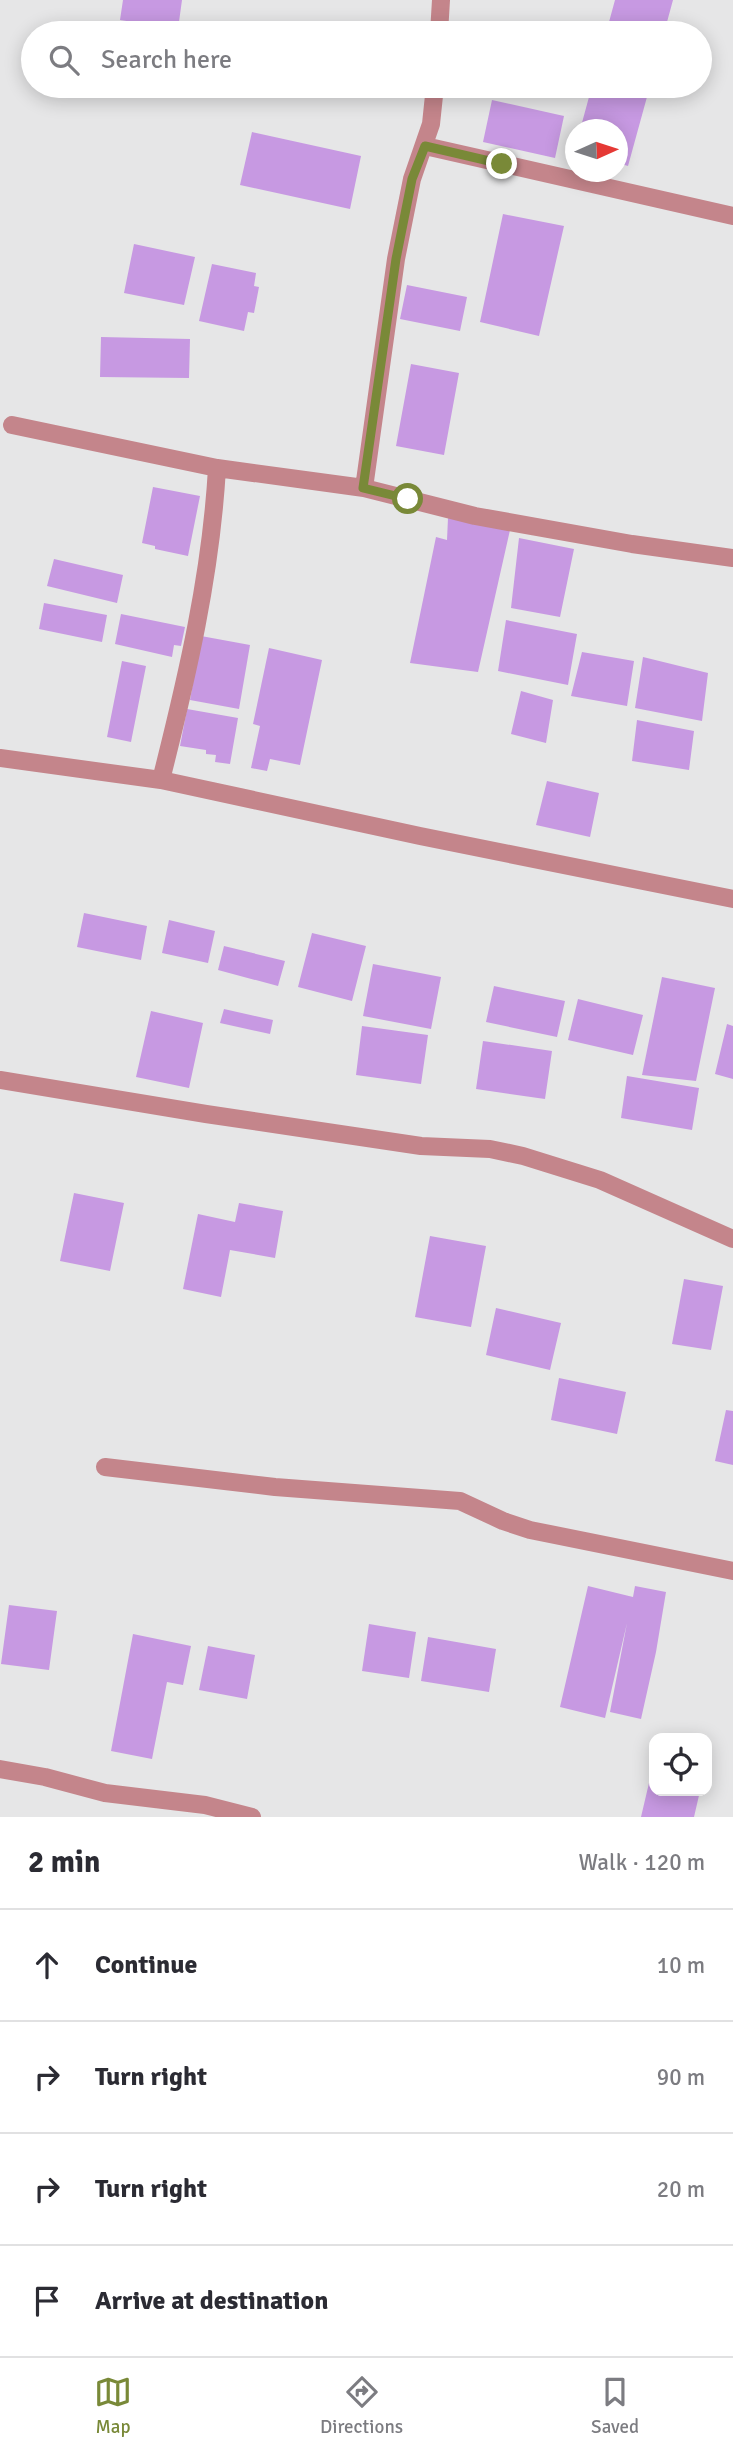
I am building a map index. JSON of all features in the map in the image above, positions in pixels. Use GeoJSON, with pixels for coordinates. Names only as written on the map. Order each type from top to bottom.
{"type":"FeatureCollection","features":[{"type":"Feature","properties":{"kind":"street"},"geometry":{"type":"LineString","coordinates":[[440,21],[441,0]]}},
{"type":"Feature","properties":{"kind":"street"},"geometry":{"type":"LineString","coordinates":[[363,488],[396,259],[412,179],[425,146],[433,98]]}},
{"type":"Feature","properties":{"kind":"street"},"geometry":{"type":"LineString","coordinates":[[425,146],[733,216]]}},
{"type":"Feature","properties":{"kind":"street"},"geometry":{"type":"LineString","coordinates":[[12,425],[217,468],[363,488],[475,516],[632,544],[733,558]]}},
{"type":"Feature","properties":{"kind":"street"},"geometry":{"type":"LineString","coordinates":[[162,780],[194,645],[214,530],[217,468]]}},
{"type":"Feature","properties":{"kind":"street"},"geometry":{"type":"LineString","coordinates":[[0,758],[162,780],[420,836],[733,899]]}},
{"type":"Feature","properties":{"kind":"street"},"geometry":{"type":"LineString","coordinates":[[0,1080],[421,1146],[490,1149],[523,1156],[600,1180],[733,1239]]}},
{"type":"Feature","properties":{"kind":"street"},"geometry":{"type":"LineString","coordinates":[[105,1467],[275,1487],[460,1501],[530,1530],[733,1571]]}},
{"type":"Feature","properties":{"kind":"street"},"geometry":{"type":"LineString","coordinates":[[0,1769],[45,1777],[106,1793],[205,1805],[252,1817]]}},
{"type":"Feature","properties":{"kind":"building"},"geometry":{"type":"Polygon","coordinates":[[[123,0],[182,0],[179,21],[120,20],[123,0]]]}},
{"type":"Feature","properties":{"kind":"building"},"geometry":{"type":"Polygon","coordinates":[[[615,0],[673,0],[667,21],[609,21],[615,0]]]}},
{"type":"Feature","properties":{"kind":"building"},"geometry":{"type":"Polygon","coordinates":[[[589,98],[647,98],[628,166],[628,119],[583,119],[589,98]]]}},
{"type":"Feature","properties":{"kind":"building"},"geometry":{"type":"Polygon","coordinates":[[[492,100],[564,116],[555,158],[483,142],[492,100]]]}},
{"type":"Feature","properties":{"kind":"building"},"geometry":{"type":"Polygon","coordinates":[[[252,132],[361,156],[350,209],[240,185],[252,132]]]}},
{"type":"Feature","properties":{"kind":"building"},"geometry":{"type":"Polygon","coordinates":[[[503,214],[564,226],[539,336],[480,322],[503,214]]]}},
{"type":"Feature","properties":{"kind":"building"},"geometry":{"type":"Polygon","coordinates":[[[134,244],[195,257],[184,305],[124,293],[134,244]]]}},
{"type":"Feature","properties":{"kind":"building"},"geometry":{"type":"Polygon","coordinates":[[[212,264],[256,273],[254,286],[259,287],[254,313],[248,312],[244,331],[199,321],[212,264]]]}},
{"type":"Feature","properties":{"kind":"building"},"geometry":{"type":"Polygon","coordinates":[[[407,285],[467,297],[460,331],[400,319],[407,285]]]}},
{"type":"Feature","properties":{"kind":"building"},"geometry":{"type":"Polygon","coordinates":[[[101,337],[190,339],[189,378],[100,377],[101,337]]]}},
{"type":"Feature","properties":{"kind":"building"},"geometry":{"type":"Polygon","coordinates":[[[411,364],[459,373],[444,455],[396,446],[411,364]]]}},
{"type":"Feature","properties":{"kind":"building"},"geometry":{"type":"Polygon","coordinates":[[[153,487],[200,496],[188,556],[155,549],[155,546],[142,543],[153,487]]]}},
{"type":"Feature","properties":{"kind":"building"},"geometry":{"type":"Polygon","coordinates":[[[448,518],[510,530],[478,672],[410,663],[436,537],[447,540],[448,518]]]}},
{"type":"Feature","properties":{"kind":"building"},"geometry":{"type":"Polygon","coordinates":[[[519,538],[574,549],[560,617],[511,608],[519,538]]]}},
{"type":"Feature","properties":{"kind":"building"},"geometry":{"type":"Polygon","coordinates":[[[54,559],[123,575],[117,603],[47,586],[54,559]]]}},
{"type":"Feature","properties":{"kind":"building"},"geometry":{"type":"Polygon","coordinates":[[[44,603],[107,615],[102,642],[39,629],[44,603]]]}},
{"type":"Feature","properties":{"kind":"building"},"geometry":{"type":"Polygon","coordinates":[[[121,614],[185,627],[181,646],[174,645],[172,657],[115,644],[121,614]]]}},
{"type":"Feature","properties":{"kind":"building"},"geometry":{"type":"Polygon","coordinates":[[[506,620],[577,634],[568,685],[498,671],[506,620]]]}},
{"type":"Feature","properties":{"kind":"building"},"geometry":{"type":"Polygon","coordinates":[[[201,636],[250,645],[239,709],[190,700],[201,636]]]}},
{"type":"Feature","properties":{"kind":"building"},"geometry":{"type":"Polygon","coordinates":[[[269,648],[322,660],[300,765],[270,759],[267,771],[251,768],[260,726],[253,724],[269,648]]]}},
{"type":"Feature","properties":{"kind":"building"},"geometry":{"type":"Polygon","coordinates":[[[582,652],[634,661],[627,706],[571,696],[582,652]]]}},
{"type":"Feature","properties":{"kind":"building"},"geometry":{"type":"Polygon","coordinates":[[[643,657],[708,673],[702,721],[635,708],[643,657]]]}},
{"type":"Feature","properties":{"kind":"building"},"geometry":{"type":"Polygon","coordinates":[[[122,661],[146,666],[131,742],[107,737],[122,661]]]}},
{"type":"Feature","properties":{"kind":"building"},"geometry":{"type":"Polygon","coordinates":[[[521,691],[553,700],[546,743],[511,734],[521,691]]]}},
{"type":"Feature","properties":{"kind":"building"},"geometry":{"type":"Polygon","coordinates":[[[187,709],[238,718],[230,764],[215,762],[216,755],[206,754],[206,750],[180,746],[187,709]]]}},
{"type":"Feature","properties":{"kind":"building"},"geometry":{"type":"Polygon","coordinates":[[[637,720],[694,731],[689,770],[632,761],[637,720]]]}},
{"type":"Feature","properties":{"kind":"building"},"geometry":{"type":"Polygon","coordinates":[[[547,781],[599,793],[590,837],[536,825],[547,781]]]}},
{"type":"Feature","properties":{"kind":"building"},"geometry":{"type":"Polygon","coordinates":[[[84,913],[147,926],[141,960],[77,947],[84,913]]]}},
{"type":"Feature","properties":{"kind":"building"},"geometry":{"type":"Polygon","coordinates":[[[169,920],[215,931],[208,963],[162,953],[169,920]]]}},
{"type":"Feature","properties":{"kind":"building"},"geometry":{"type":"Polygon","coordinates":[[[312,933],[366,946],[352,1001],[298,987],[312,933]]]}},
{"type":"Feature","properties":{"kind":"building"},"geometry":{"type":"Polygon","coordinates":[[[224,946],[285,961],[278,986],[218,970],[224,946]]]}},
{"type":"Feature","properties":{"kind":"building"},"geometry":{"type":"Polygon","coordinates":[[[373,964],[441,977],[431,1029],[363,1016],[373,964]]]}},
{"type":"Feature","properties":{"kind":"building"},"geometry":{"type":"Polygon","coordinates":[[[662,977],[715,988],[696,1081],[642,1075],[662,977]]]}},
{"type":"Feature","properties":{"kind":"building"},"geometry":{"type":"Polygon","coordinates":[[[494,986],[565,1001],[557,1037],[486,1022],[494,986]]]}},
{"type":"Feature","properties":{"kind":"building"},"geometry":{"type":"Polygon","coordinates":[[[578,999],[643,1015],[633,1055],[568,1040],[578,999]]]}},
{"type":"Feature","properties":{"kind":"building"},"geometry":{"type":"Polygon","coordinates":[[[224,1009],[273,1020],[270,1034],[220,1023],[224,1009]]]}},
{"type":"Feature","properties":{"kind":"building"},"geometry":{"type":"Polygon","coordinates":[[[151,1011],[203,1023],[189,1088],[136,1077],[151,1011]]]}},
{"type":"Feature","properties":{"kind":"building"},"geometry":{"type":"Polygon","coordinates":[[[727,1024],[733,1026],[733,1079],[715,1074],[727,1024]]]}},
{"type":"Feature","properties":{"kind":"building"},"geometry":{"type":"Polygon","coordinates":[[[362,1026],[428,1035],[421,1084],[356,1075],[362,1026]]]}},
{"type":"Feature","properties":{"kind":"building"},"geometry":{"type":"Polygon","coordinates":[[[483,1041],[552,1051],[545,1099],[476,1089],[483,1041]]]}},
{"type":"Feature","properties":{"kind":"building"},"geometry":{"type":"Polygon","coordinates":[[[627,1076],[699,1088],[692,1130],[621,1118],[627,1076]]]}},
{"type":"Feature","properties":{"kind":"building"},"geometry":{"type":"Polygon","coordinates":[[[74,1193],[124,1203],[110,1271],[60,1261],[74,1193]]]}},
{"type":"Feature","properties":{"kind":"building"},"geometry":{"type":"Polygon","coordinates":[[[239,1203],[283,1211],[275,1258],[230,1250],[221,1297],[183,1289],[198,1214],[235,1222],[239,1203]]]}},
{"type":"Feature","properties":{"kind":"building"},"geometry":{"type":"Polygon","coordinates":[[[430,1236],[486,1246],[471,1327],[415,1317],[430,1236]]]}},
{"type":"Feature","properties":{"kind":"building"},"geometry":{"type":"Polygon","coordinates":[[[684,1279],[723,1286],[711,1350],[672,1344],[684,1279]]]}},
{"type":"Feature","properties":{"kind":"building"},"geometry":{"type":"Polygon","coordinates":[[[496,1308],[561,1323],[550,1370],[486,1355],[496,1308]]]}},
{"type":"Feature","properties":{"kind":"building"},"geometry":{"type":"Polygon","coordinates":[[[559,1378],[626,1392],[617,1434],[551,1420],[559,1378]]]}},
{"type":"Feature","properties":{"kind":"building"},"geometry":{"type":"Polygon","coordinates":[[[726,1410],[733,1411],[733,1465],[715,1461],[726,1410]]]}},
{"type":"Feature","properties":{"kind":"building"},"geometry":{"type":"Polygon","coordinates":[[[588,1586],[633,1597],[635,1586],[666,1592],[641,1719],[610,1712],[627,1623],[605,1718],[560,1707],[588,1586]]]}},
{"type":"Feature","properties":{"kind":"building"},"geometry":{"type":"Polygon","coordinates":[[[9,1605],[57,1611],[49,1670],[1,1664],[9,1605]]]}},
{"type":"Feature","properties":{"kind":"building"},"geometry":{"type":"Polygon","coordinates":[[[369,1624],[416,1632],[409,1678],[362,1671],[369,1624]]]}},
{"type":"Feature","properties":{"kind":"building"},"geometry":{"type":"Polygon","coordinates":[[[133,1634],[191,1646],[183,1685],[167,1682],[152,1759],[111,1751],[133,1634]]]}},
{"type":"Feature","properties":{"kind":"building"},"geometry":{"type":"Polygon","coordinates":[[[428,1637],[496,1649],[489,1692],[421,1681],[428,1637]]]}},
{"type":"Feature","properties":{"kind":"building"},"geometry":{"type":"Polygon","coordinates":[[[208,1646],[255,1655],[247,1699],[199,1690],[208,1646]]]}},
{"type":"Feature","properties":{"kind":"building"},"geometry":{"type":"Polygon","coordinates":[[[649,1783],[649,1796],[699,1796],[694,1817],[641,1817],[649,1783]]]}},
{"type":"Feature","properties":{"kind":"route"},"geometry":{"type":"LineString","coordinates":[[408,499],[363,488],[396,259],[412,179],[425,146],[502,164]]}}]}
